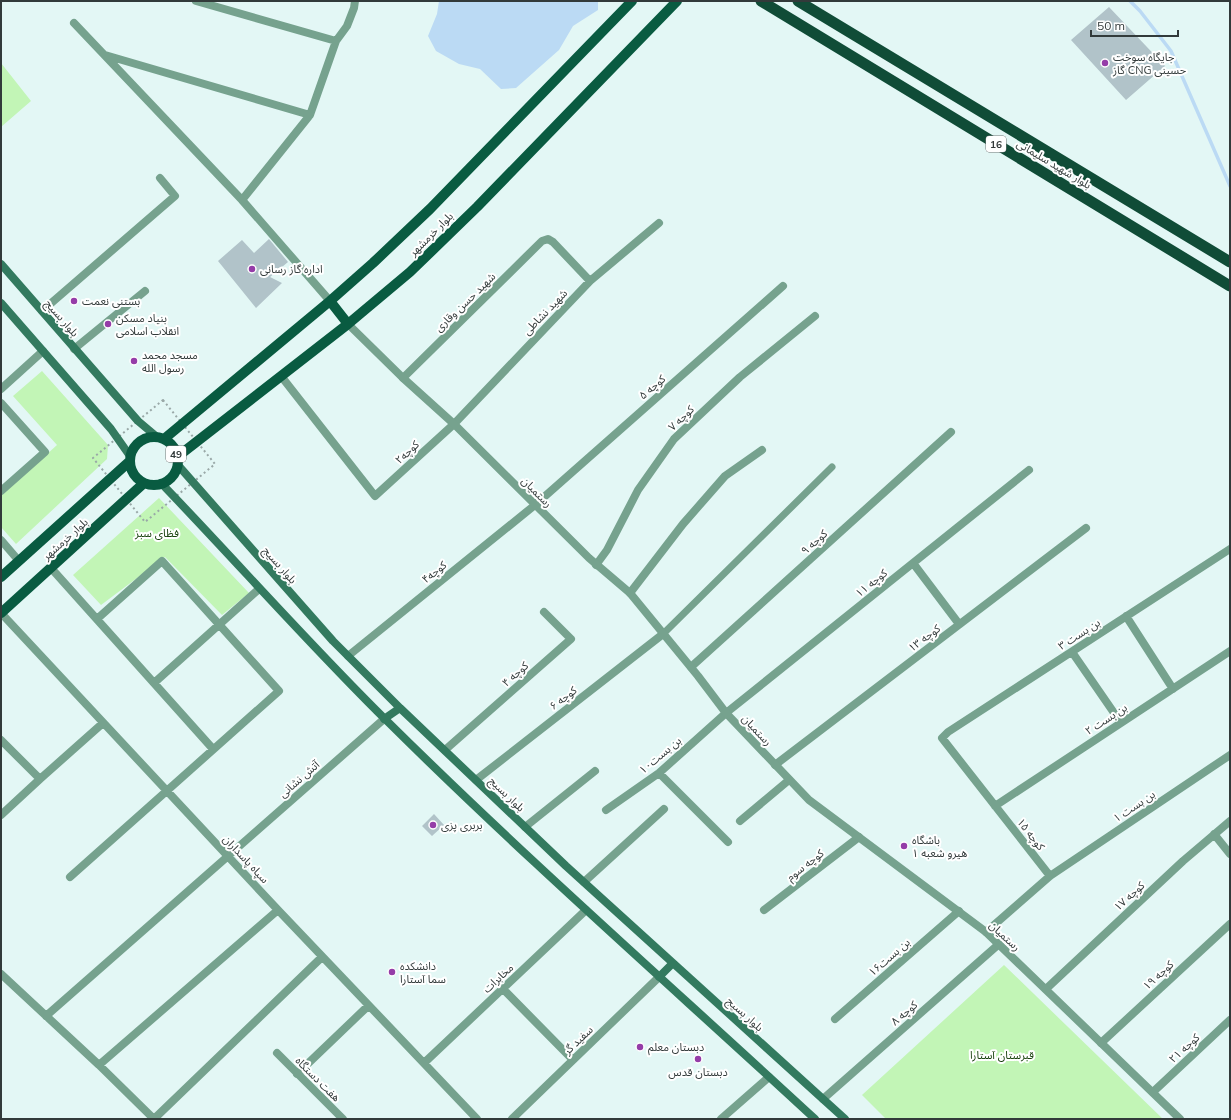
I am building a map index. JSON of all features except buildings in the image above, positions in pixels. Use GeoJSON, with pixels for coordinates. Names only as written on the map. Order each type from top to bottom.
{"type":"FeatureCollection","features":[{"type":"Feature","properties":{"kind":"highway","name":"بلوار شهید سلیمانی"},"geometry":{"type":"LineString","coordinates":[[761,1],[1230,286]]}},
{"type":"Feature","properties":{"kind":"highway","name":"بلوار شهید سلیمانی"},"geometry":{"type":"LineString","coordinates":[[798,1],[1230,262]]}},
{"type":"Feature","properties":{"kind":"main road","name":"بلوار خرمشهر"},"geometry":{"type":"LineString","coordinates":[[160,438],[182,424],[330,301],[373,263],[430,210],[632,1]]}},
{"type":"Feature","properties":{"kind":"main road","name":"بلوار خرمشهر"},"geometry":{"type":"LineString","coordinates":[[177,460],[197,442],[348,324],[410,272],[482,201],[677,1]]}},
{"type":"Feature","properties":{"kind":"main road","name":"بلوار بسیج"},"geometry":{"type":"LineString","coordinates":[[1,264],[138,421],[160,438]]}},
{"type":"Feature","properties":{"kind":"main road"},"geometry":{"type":"LineString","coordinates":[[330,301],[348,324]]}},
{"type":"Feature","properties":{"kind":"main road"},"geometry":{"type":"LineString","coordinates":[[1,303],[111,429],[130,458],[130,467],[134,474],[144,483],[161,483],[259,589],[384,719],[586,910],[815,1119]]}},
{"type":"Feature","properties":{"kind":"main road","name":"49"},"geometry":{"type":"LineString","coordinates":[[130,458],[132,449],[143,439],[150,437],[160,438],[170,443],[175,450],[177,460],[172,476],[161,483]]}},
{"type":"Feature","properties":{"kind":"main road","name":"بلوار خرمشهر"},"geometry":{"type":"LineString","coordinates":[[1,578],[110,479],[130,458]]}},
{"type":"Feature","properties":{"kind":"main road","name":"بلوار بسیج"},"geometry":{"type":"LineString","coordinates":[[177,460],[193,482],[348,656],[400,708],[584,882],[845,1119]]}},
{"type":"Feature","properties":{"kind":"main road","name":"بلوار خرمشهر"},"geometry":{"type":"LineString","coordinates":[[1,613],[144,483]]}},
{"type":"Feature","properties":{"kind":"main road"},"geometry":{"type":"LineString","coordinates":[[384,719],[400,708]]}},
{"type":"Feature","properties":{"kind":"main road"},"geometry":{"type":"LineString","coordinates":[[659,977],[673,963]]}},
{"type":"Feature","properties":{"kind":"street"},"geometry":{"type":"LineString","coordinates":[[196,1],[336,41]]}},
{"type":"Feature","properties":{"kind":"street"},"geometry":{"type":"LineString","coordinates":[[242,200],[310,115],[336,41],[347,26],[355,1]]}},
{"type":"Feature","properties":{"kind":"street"},"geometry":{"type":"LineString","coordinates":[[74,23],[242,200],[330,301]]}},
{"type":"Feature","properties":{"kind":"street"},"geometry":{"type":"LineString","coordinates":[[104,54],[310,115]]}},
{"type":"Feature","properties":{"kind":"street"},"geometry":{"type":"LineString","coordinates":[[42,312],[175,196],[160,178]]}},
{"type":"Feature","properties":{"kind":"street","name":"شهید نشاطی"},"geometry":{"type":"LineString","coordinates":[[454,424],[590,281],[659,223]]}},
{"type":"Feature","properties":{"kind":"street","name":"شهید حسن وقاری"},"geometry":{"type":"LineString","coordinates":[[403,378],[542,241],[548,239],[553,242],[590,281]]}},
{"type":"Feature","properties":{"kind":"street","name":"کوچه ۵"},"geometry":{"type":"LineString","coordinates":[[535,505],[783,286]]}},
{"type":"Feature","properties":{"kind":"street"},"geometry":{"type":"LineString","coordinates":[[74,349],[145,291]]}},
{"type":"Feature","properties":{"kind":"street","name":"کوچه ۷"},"geometry":{"type":"LineString","coordinates":[[596,564],[606,550],[638,490],[674,439],[740,377],[816,316]]}},
{"type":"Feature","properties":{"kind":"street","name":"رستمیان"},"geometry":{"type":"LineString","coordinates":[[348,324],[403,378],[454,424],[596,564],[630,593],[691,667],[726,713],[810,800],[986,932],[1180,1119]]}},
{"type":"Feature","properties":{"kind":"street"},"geometry":{"type":"LineString","coordinates":[[1,389],[43,351]]}},
{"type":"Feature","properties":{"kind":"street","name":"کوچه۲"},"geometry":{"type":"LineString","coordinates":[[281,376],[376,496],[454,424]]}},
{"type":"Feature","properties":{"kind":"street"},"geometry":{"type":"LineString","coordinates":[[1,402],[45,452],[1,491]]}},
{"type":"Feature","properties":{"kind":"street","name":"کوچه ۹"},"geometry":{"type":"LineString","coordinates":[[691,667],[951,432]]}},
{"type":"Feature","properties":{"kind":"street"},"geometry":{"type":"LineString","coordinates":[[630,593],[683,524],[725,476],[762,450]]}},
{"type":"Feature","properties":{"kind":"street","name":"کوچه ۱۱"},"geometry":{"type":"LineString","coordinates":[[726,713],[1029,470]]}},
{"type":"Feature","properties":{"kind":"street","name":"کوچه۴"},"geometry":{"type":"LineString","coordinates":[[348,656],[535,505]]}},
{"type":"Feature","properties":{"kind":"street","name":"کوچه ۱۳"},"geometry":{"type":"LineString","coordinates":[[775,765],[1086,528]]}},
{"type":"Feature","properties":{"kind":"street"},"geometry":{"type":"LineString","coordinates":[[1,540],[19,561]]}},
{"type":"Feature","properties":{"kind":"street","name":"بن بست ۳"},"geometry":{"type":"LineString","coordinates":[[942,738],[948,732],[1230,549]]}},
{"type":"Feature","properties":{"kind":"street"},"geometry":{"type":"LineString","coordinates":[[70,877],[279,691],[162,560],[97,619]]}},
{"type":"Feature","properties":{"kind":"street"},"geometry":{"type":"LineString","coordinates":[[913,563],[959,624]]}},
{"type":"Feature","properties":{"kind":"street"},"geometry":{"type":"LineString","coordinates":[[51,568],[213,749]]}},
{"type":"Feature","properties":{"kind":"street"},"geometry":{"type":"LineString","coordinates":[[154,683],[259,589]]}},
{"type":"Feature","properties":{"kind":"street","name":"کوچه ۴"},"geometry":{"type":"LineString","coordinates":[[445,750],[571,639],[544,612]]}},
{"type":"Feature","properties":{"kind":"street","name":"سپاه پاسداران"},"geometry":{"type":"LineString","coordinates":[[1,613],[368,1006],[477,1119]]}},
{"type":"Feature","properties":{"kind":"street"},"geometry":{"type":"LineString","coordinates":[[1126,616],[1173,689]]}},
{"type":"Feature","properties":{"kind":"street","name":"کوچه ۶"},"geometry":{"type":"LineString","coordinates":[[476,780],[664,634]]}},
{"type":"Feature","properties":{"kind":"street","name":"بن بست ۲"},"geometry":{"type":"LineString","coordinates":[[995,806],[1230,651]]}},
{"type":"Feature","properties":{"kind":"street"},"geometry":{"type":"LineString","coordinates":[[1072,652],[1121,723]]}},
{"type":"Feature","properties":{"kind":"street","name":"بن بست۱۰"},"geometry":{"type":"LineString","coordinates":[[606,810],[659,773],[726,713]]}},
{"type":"Feature","properties":{"kind":"street","name":"آتش نشانی"},"geometry":{"type":"LineString","coordinates":[[46,1016],[384,719]]}},
{"type":"Feature","properties":{"kind":"street"},"geometry":{"type":"LineString","coordinates":[[1,815],[103,723]]}},
{"type":"Feature","properties":{"kind":"street","name":"کوچه ۱۵"},"geometry":{"type":"LineString","coordinates":[[942,738],[1050,876]]}},
{"type":"Feature","properties":{"kind":"street"},"geometry":{"type":"LineString","coordinates":[[1,740],[40,779]]}},
{"type":"Feature","properties":{"kind":"street","name":"بن بست ۱"},"geometry":{"type":"LineString","coordinates":[[1050,876],[1230,755]]}},
{"type":"Feature","properties":{"kind":"street"},"geometry":{"type":"LineString","coordinates":[[525,827],[595,771]]}},
{"type":"Feature","properties":{"kind":"street"},"geometry":{"type":"LineString","coordinates":[[659,773],[728,842]]}},
{"type":"Feature","properties":{"kind":"street"},"geometry":{"type":"LineString","coordinates":[[740,821],[790,780]]}},
{"type":"Feature","properties":{"kind":"street"},"geometry":{"type":"LineString","coordinates":[[584,882],[664,809]]}},
{"type":"Feature","properties":{"kind":"street","name":"کوچه ۱۷"},"geometry":{"type":"LineString","coordinates":[[1046,989],[1177,866],[1230,821]]}},
{"type":"Feature","properties":{"kind":"street"},"geometry":{"type":"LineString","coordinates":[[1214,834],[1230,854]]}},
{"type":"Feature","properties":{"kind":"street","name":"کوچه سوم"},"geometry":{"type":"LineString","coordinates":[[764,910],[859,837]]}},
{"type":"Feature","properties":{"kind":"street"},"geometry":{"type":"LineString","coordinates":[[986,932],[1050,876]]}},
{"type":"Feature","properties":{"kind":"street"},"geometry":{"type":"LineString","coordinates":[[99,1065],[278,910]]}},
{"type":"Feature","properties":{"kind":"street","name":"مخابرات"},"geometry":{"type":"LineString","coordinates":[[424,1063],[586,910]]}},
{"type":"Feature","properties":{"kind":"street","name":"بن بست۱۶"},"geometry":{"type":"LineString","coordinates":[[835,1019],[958,911]]}},
{"type":"Feature","properties":{"kind":"street","name":"کوچه ۱۹"},"geometry":{"type":"LineString","coordinates":[[1101,1043],[1230,924]]}},
{"type":"Feature","properties":{"kind":"street","name":"کوچه ۸"},"geometry":{"type":"LineString","coordinates":[[823,1099],[999,944]]}},
{"type":"Feature","properties":{"kind":"street"},"geometry":{"type":"LineString","coordinates":[[1,974],[99,1065],[154,1119],[322,957]]}},
{"type":"Feature","properties":{"kind":"street","name":"سفید گر"},"geometry":{"type":"LineString","coordinates":[[512,1119],[659,977]]}},
{"type":"Feature","properties":{"kind":"street"},"geometry":{"type":"LineString","coordinates":[[502,989],[573,1060]]}},
{"type":"Feature","properties":{"kind":"street"},"geometry":{"type":"LineString","coordinates":[[297,1074],[368,1006]]}},
{"type":"Feature","properties":{"kind":"street","name":"کوچه ۲۱"},"geometry":{"type":"LineString","coordinates":[[1153,1092],[1230,1020]]}},
{"type":"Feature","properties":{"kind":"street","name":"هفت دستگاه"},"geometry":{"type":"LineString","coordinates":[[277,1053],[343,1119]]}},
{"type":"Feature","properties":{"kind":"street"},"geometry":{"type":"LineString","coordinates":[[721,1119],[769,1077]]}},
{"type":"Feature","properties":{"kind":"lane"},"geometry":{"type":"LineString","coordinates":[[664,634],[832,467]]}},
{"type":"Feature","properties":{"kind":"path"},"geometry":{"type":"LineString","coordinates":[[163,400],[215,464],[145,522],[93,458],[138,421],[163,400]]}},
{"type":"Feature","properties":{"kind":"green space"},"geometry":{"type":"Polygon","coordinates":[[[1,63],[31,101],[1,127],[1,63]]]}},
{"type":"Feature","properties":{"kind":"green space"},"geometry":{"type":"Polygon","coordinates":[[[42,371],[108,445],[107,459],[16,544],[1,527],[1,496],[57,445],[13,396],[42,371]]]}},
{"type":"Feature","properties":{"kind":"green space","name":"فظای سبز"},"geometry":{"type":"Polygon","coordinates":[[[159,498],[249,593],[222,615],[165,557],[101,605],[73,575],[159,498]]]}},
{"type":"Feature","properties":{"kind":"green space","name":"قبرستان آستارا"},"geometry":{"type":"Polygon","coordinates":[[[1004,965],[1163,1119],[886,1119],[862,1095],[1004,965]]]}},
{"type":"Feature","properties":{"kind":"water"},"geometry":{"type":"Polygon","coordinates":[[[439,1],[598,1],[598,10],[573,26],[559,50],[516,88],[501,89],[480,69],[459,64],[436,51],[428,36],[437,14],[439,1]]]}},
{"type":"Feature","properties":{"kind":"waterway"},"geometry":{"type":"LineString","coordinates":[[1130,1],[1140,11],[1171,51],[1230,186]]}},
{"type":"Feature","properties":{"kind":"place","name":"جایگاه سوخت گاز CNG حسینی"},"geometry":{"type":"Point","coordinates":[1105,63]}},
{"type":"Feature","properties":{"kind":"place","name":"اداره گاز رسانی"},"geometry":{"type":"Point","coordinates":[252,269]}},
{"type":"Feature","properties":{"kind":"place","name":"بستنی نعمت"},"geometry":{"type":"Point","coordinates":[74,301]}},
{"type":"Feature","properties":{"kind":"place","name":"بنیاد مسکن انقلاب اسلامی"},"geometry":{"type":"Point","coordinates":[108,324]}},
{"type":"Feature","properties":{"kind":"place","name":"مسجد محمد رسول الله"},"geometry":{"type":"Point","coordinates":[134,361]}},
{"type":"Feature","properties":{"kind":"place","name":"بربری پزی"},"geometry":{"type":"Point","coordinates":[433,825]}},
{"type":"Feature","properties":{"kind":"place","name":"باشگاه هیرو شعبه ۱"},"geometry":{"type":"Point","coordinates":[904,846]}},
{"type":"Feature","properties":{"kind":"place","name":"دانشکده سما آستارا"},"geometry":{"type":"Point","coordinates":[392,972]}},
{"type":"Feature","properties":{"kind":"place","name":"دبستان معلم"},"geometry":{"type":"Point","coordinates":[640,1047]}},
{"type":"Feature","properties":{"kind":"place","name":"دبستان قدس"},"geometry":{"type":"Point","coordinates":[698,1059]}}]}
